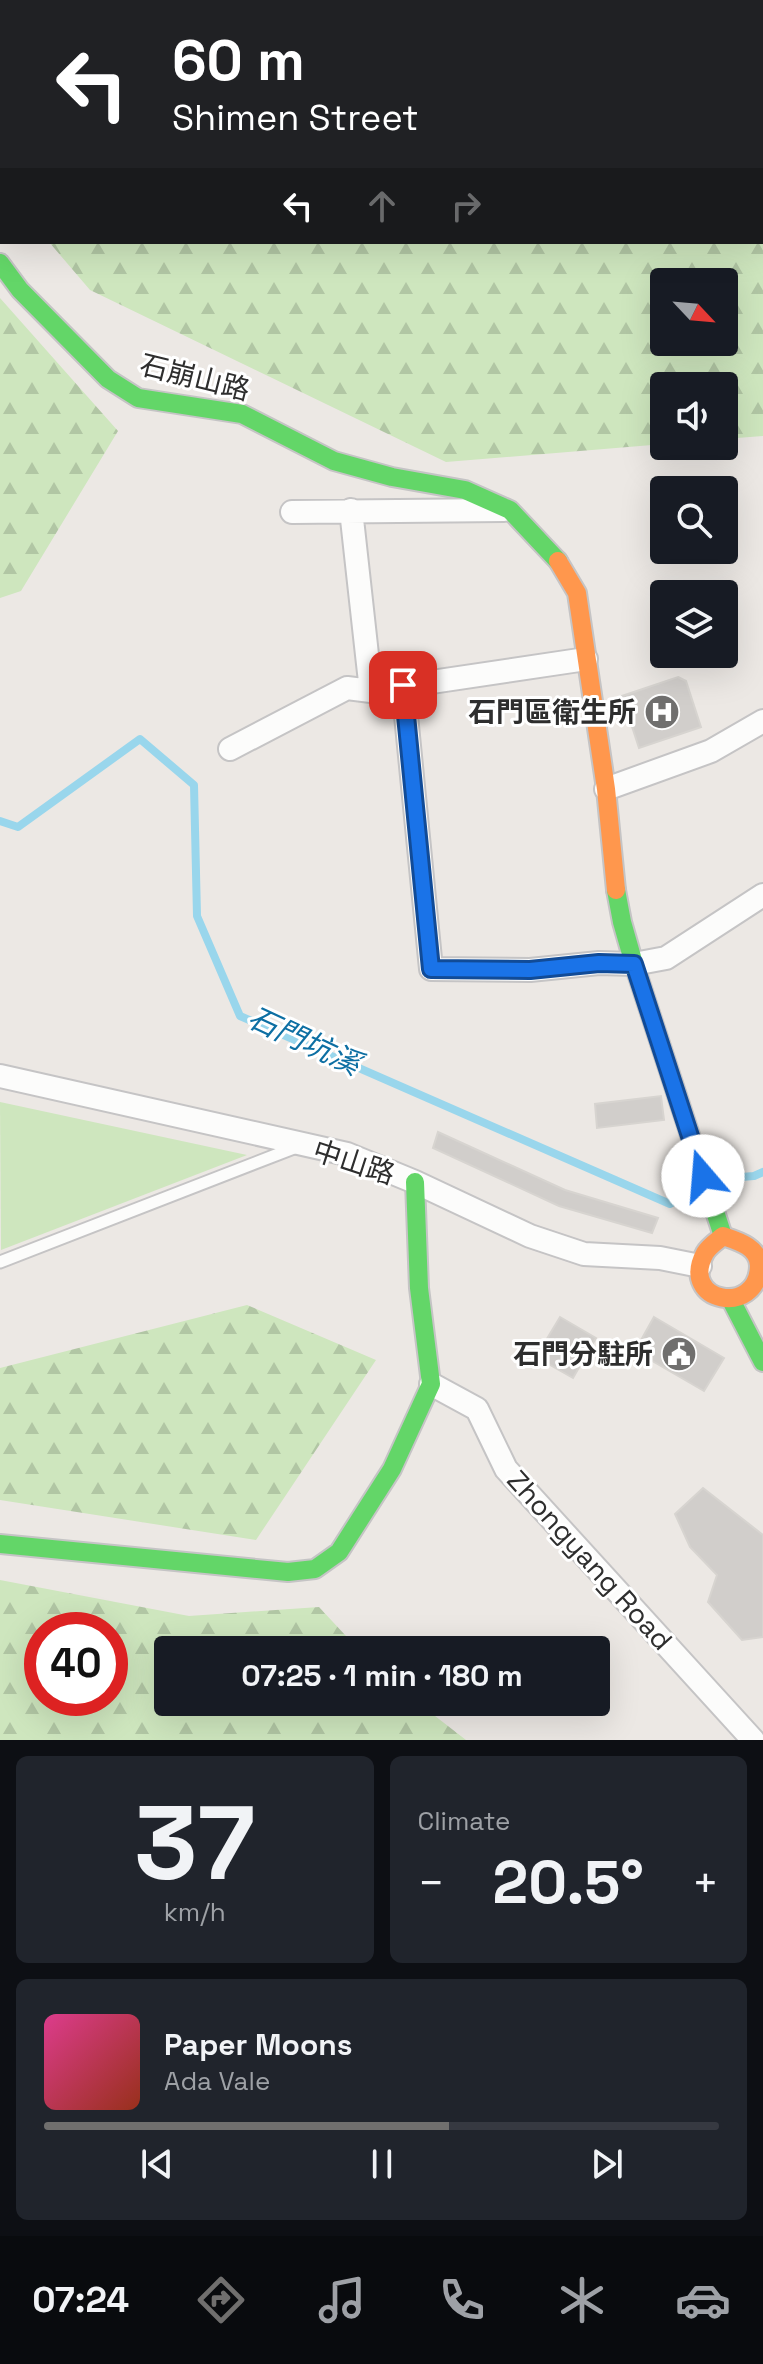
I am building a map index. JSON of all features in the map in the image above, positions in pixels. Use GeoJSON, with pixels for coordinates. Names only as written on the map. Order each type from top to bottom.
{"type":"FeatureCollection","features":[{"type":"Feature","properties":{"kind":"street","name":"石崩山路"},"geometry":{"type":"LineString","coordinates":[[0,263],[20,290],[108,379],[138,398],[242,414],[334,461],[392,477],[465,490],[510,510]]}},
{"type":"Feature","properties":{"kind":"street"},"geometry":{"type":"LineString","coordinates":[[351,510],[371,691]]}},
{"type":"Feature","properties":{"kind":"street"},"geometry":{"type":"LineString","coordinates":[[292,512],[510,510],[555,556],[577,593],[622,922],[723,1236]]}},
{"type":"Feature","properties":{"kind":"street"},"geometry":{"type":"LineString","coordinates":[[230,749],[347,688],[371,691],[586,659]]}},
{"type":"Feature","properties":{"kind":"street"},"geometry":{"type":"LineString","coordinates":[[403,685],[431,969],[530,970],[599,963],[634,964],[666,958],[763,895]]}},
{"type":"Feature","properties":{"kind":"street"},"geometry":{"type":"LineString","coordinates":[[606,789],[711,751],[763,721]]}},
{"type":"Feature","properties":{"kind":"street","name":"中山路"},"geometry":{"type":"LineString","coordinates":[[0,1076],[347,1154],[530,1236],[584,1254],[660,1258],[700,1266]]}},
{"type":"Feature","properties":{"kind":"street"},"geometry":{"type":"LineString","coordinates":[[0,1544],[288,1572],[315,1569],[339,1552],[392,1469],[431,1384],[419,1288],[415,1182]]}},
{"type":"Feature","properties":{"kind":"street"},"geometry":{"type":"LineString","coordinates":[[723,1236],[744,1243],[760,1254],[757,1284],[750,1292],[731,1300],[721,1299],[704,1286],[700,1276],[700,1266],[708,1249],[723,1236]]}},
{"type":"Feature","properties":{"kind":"street"},"geometry":{"type":"LineString","coordinates":[[731,1300],[763,1362]]}},
{"type":"Feature","properties":{"kind":"street","name":"Zhongyang Road"},"geometry":{"type":"LineString","coordinates":[[431,1384],[477,1409],[506,1469],[753,1740]]}},
{"type":"Feature","properties":{"kind":"lane"},"geometry":{"type":"LineString","coordinates":[[0,1262],[303,1145]]}},
{"type":"Feature","properties":{"kind":"green space"},"geometry":{"type":"Polygon","coordinates":[[[51,244],[763,244],[763,436],[738,438],[738,372],[650,372],[650,445],[446,462],[90,290],[51,244]]]}},
{"type":"Feature","properties":{"kind":"green space"},"geometry":{"type":"Polygon","coordinates":[[[0,298],[118,431],[21,591],[0,598],[0,298]]]}},
{"type":"Feature","properties":{"kind":"green space"},"geometry":{"type":"Polygon","coordinates":[[[0,1102],[247,1155],[1,1250],[0,1102]]]}},
{"type":"Feature","properties":{"kind":"green space"},"geometry":{"type":"Polygon","coordinates":[[[247,1305],[376,1360],[256,1540],[0,1500],[0,1368],[247,1305]]]}},
{"type":"Feature","properties":{"kind":"green space"},"geometry":{"type":"Polygon","coordinates":[[[0,1580],[189,1616],[319,1607],[346,1636],[154,1636],[154,1716],[435,1716],[466,1740],[0,1740],[0,1580]]]}},
{"type":"Feature","properties":{"kind":"building","name":"石門區衛生所"},"geometry":{"type":"Polygon","coordinates":[[[678,677],[686,681],[701,727],[639,748],[622,696],[678,677]]]}},
{"type":"Feature","properties":{"kind":"building"},"geometry":{"type":"Polygon","coordinates":[[[661,1096],[664,1120],[597,1128],[595,1104],[661,1096]]]}},
{"type":"Feature","properties":{"kind":"building"},"geometry":{"type":"Polygon","coordinates":[[[438,1132],[565,1190],[658,1218],[652,1233],[559,1206],[433,1148],[438,1132]]]}},
{"type":"Feature","properties":{"kind":"building"},"geometry":{"type":"Polygon","coordinates":[[[560,1317],[596,1338],[573,1378],[536,1357],[560,1317]]]}},
{"type":"Feature","properties":{"kind":"building","name":"石門分駐所"},"geometry":{"type":"Polygon","coordinates":[[[654,1317],[724,1358],[704,1391],[635,1351],[654,1317]]]}},
{"type":"Feature","properties":{"kind":"building"},"geometry":{"type":"Polygon","coordinates":[[[703,1488],[763,1535],[763,1637],[742,1640],[708,1602],[717,1575],[690,1547],[675,1514],[703,1488]]]}},
{"type":"Feature","properties":{"kind":"waterway","name":"石門坑溪"},"geometry":{"type":"LineString","coordinates":[[0,821],[18,827],[140,739],[194,785],[197,916],[240,1016],[670,1204],[716,1179],[754,1176],[763,1172]]}},
{"type":"Feature","properties":{"kind":"traffic: fast"},"geometry":{"type":"LineString","coordinates":[[0,263],[20,290],[108,379],[138,398],[242,414],[334,461],[392,477],[465,490],[510,510],[558,561]]}},
{"type":"Feature","properties":{"kind":"traffic: fast"},"geometry":{"type":"LineString","coordinates":[[616,890],[634,964],[723,1236]]}},
{"type":"Feature","properties":{"kind":"traffic: fast"},"geometry":{"type":"LineString","coordinates":[[0,1544],[288,1572],[315,1569],[339,1552],[392,1469],[431,1384],[419,1288],[415,1182]]}},
{"type":"Feature","properties":{"kind":"traffic: fast"},"geometry":{"type":"LineString","coordinates":[[731,1300],[763,1362]]}},
{"type":"Feature","properties":{"kind":"traffic: slow"},"geometry":{"type":"LineString","coordinates":[[558,561],[577,593],[606,789],[616,890]]}},
{"type":"Feature","properties":{"kind":"traffic: slow"},"geometry":{"type":"LineString","coordinates":[[723,1236],[752,1249],[758,1259],[755,1282],[746,1293],[734,1297],[710,1293],[702,1283],[700,1270],[705,1253],[723,1236]]}},
{"type":"Feature","properties":{"kind":"place","name":"石門區衛生所"},"geometry":{"type":"Point","coordinates":[662,712]}},
{"type":"Feature","properties":{"kind":"place","name":"石門分駐所"},"geometry":{"type":"Point","coordinates":[679,1354]}},
{"type":"Feature","properties":{"kind":"route"},"geometry":{"type":"LineString","coordinates":[[403,685],[431,969],[530,970],[599,963],[634,964],[703,1176]]}}]}
